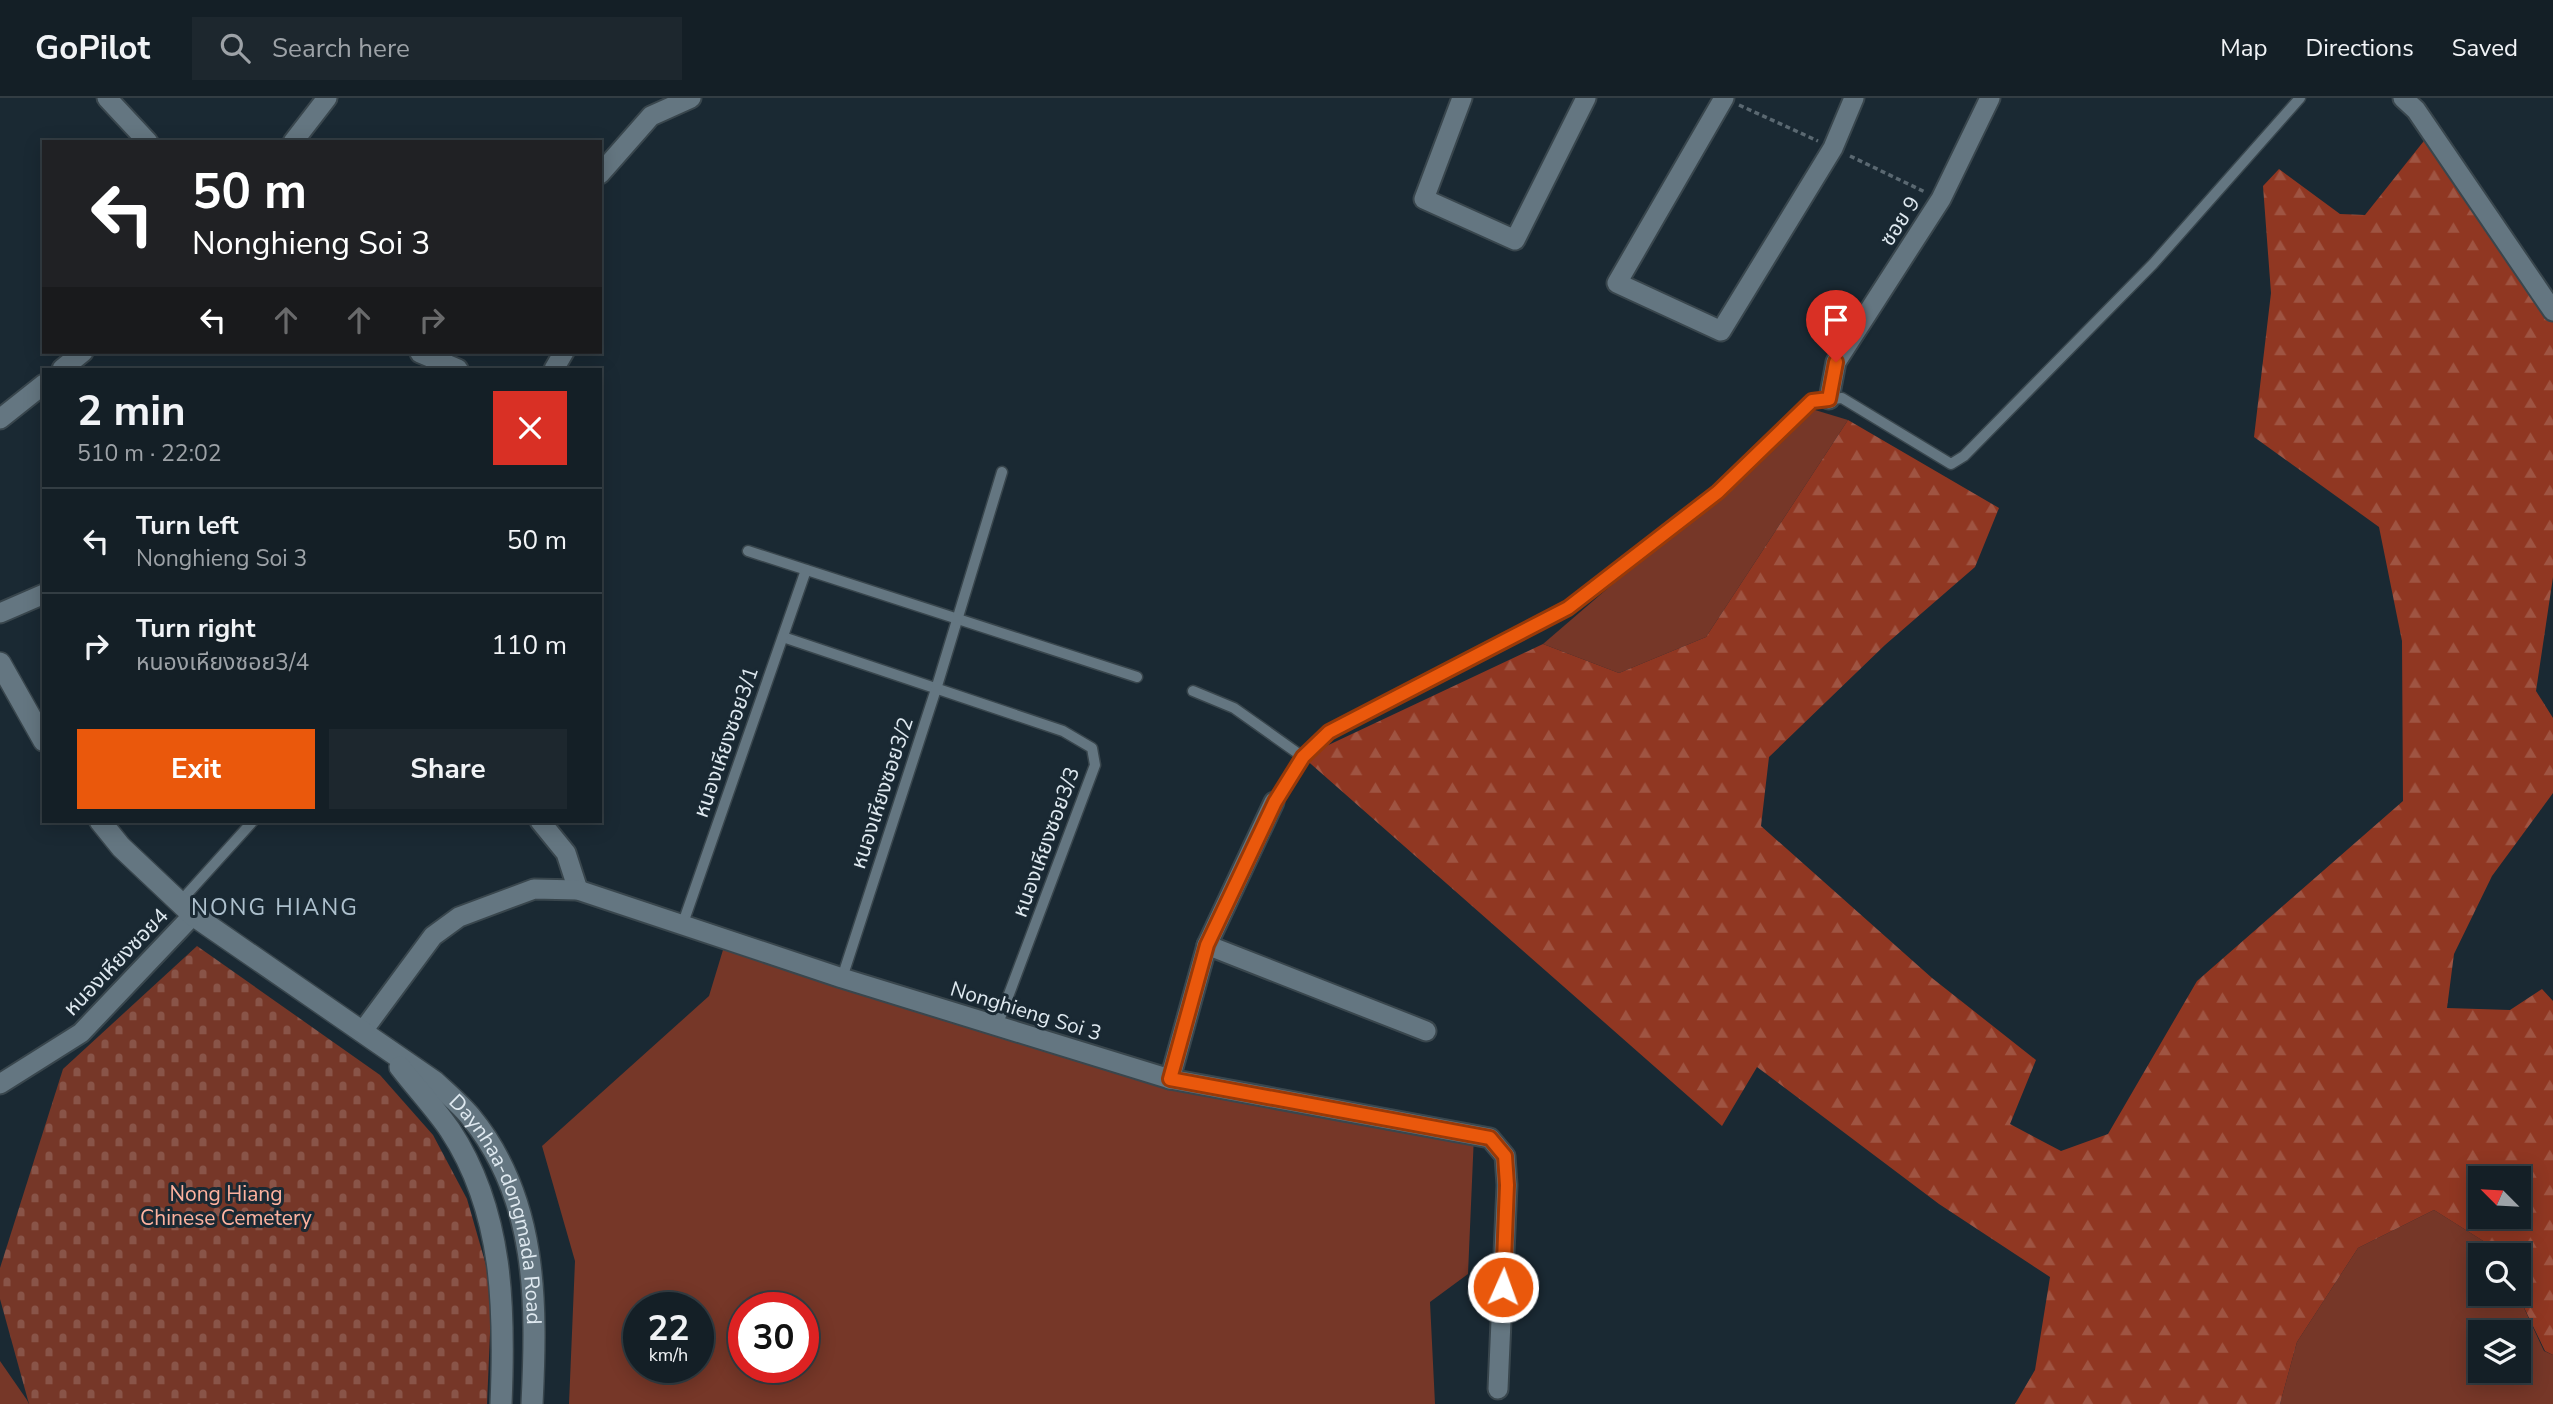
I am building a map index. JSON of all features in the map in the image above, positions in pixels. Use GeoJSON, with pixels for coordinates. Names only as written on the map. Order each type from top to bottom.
{"type":"FeatureCollection","features":[{"type":"Feature","properties":{"kind":"main road"},"geometry":{"type":"LineString","coordinates":[[0,663],[42,737]]}},
{"type":"Feature","properties":{"kind":"main road","name":"Daynhaa-dongmada Road"},"geometry":{"type":"LineString","coordinates":[[102,823],[121,847],[186,909],[435,1082],[469,1114],[495,1150],[517,1199],[531,1261],[535,1305],[532,1404]]}},
{"type":"Feature","properties":{"kind":"main road","name":"Daynhaa-dongmada Road"},"geometry":{"type":"LineString","coordinates":[[388,1051],[450,1130],[466,1160],[486,1213],[497,1252],[503,1307],[501,1404]]}},
{"type":"Feature","properties":{"kind":"main road"},"geometry":{"type":"LineString","coordinates":[[503,1307],[535,1305]]}},
{"type":"Feature","properties":{"kind":"street"},"geometry":{"type":"LineString","coordinates":[[295,140],[327,98]]}},
{"type":"Feature","properties":{"kind":"street"},"geometry":{"type":"LineString","coordinates":[[602,172],[651,116],[691,98]]}},
{"type":"Feature","properties":{"kind":"street"},"geometry":{"type":"LineString","coordinates":[[1462,98],[1424,199],[1515,240],[1586,98]]}},
{"type":"Feature","properties":{"kind":"street"},"geometry":{"type":"LineString","coordinates":[[1724,98],[1617,283],[1721,331],[1833,148],[1854,98]]}},
{"type":"Feature","properties":{"kind":"street","name":"ซอย 9"},"geometry":{"type":"LineString","coordinates":[[1829,399],[1836,362],[1941,199],[1990,98]]}},
{"type":"Feature","properties":{"kind":"street"},"geometry":{"type":"LineString","coordinates":[[2403,98],[2416,110],[2553,311]]}},
{"type":"Feature","properties":{"kind":"street"},"geometry":{"type":"LineString","coordinates":[[111,100],[146,140]]}},
{"type":"Feature","properties":{"kind":"street"},"geometry":{"type":"LineString","coordinates":[[63,368],[81,354]]}},
{"type":"Feature","properties":{"kind":"street"},"geometry":{"type":"LineString","coordinates":[[416,358],[454,368]]}},
{"type":"Feature","properties":{"kind":"street"},"geometry":{"type":"LineString","coordinates":[[0,419],[42,386]]}},
{"type":"Feature","properties":{"kind":"street"},"geometry":{"type":"LineString","coordinates":[[0,613],[42,595]]}},
{"type":"Feature","properties":{"kind":"street"},"geometry":{"type":"LineString","coordinates":[[1170,1079],[1207,945],[1275,802]]}},
{"type":"Feature","properties":{"kind":"street"},"geometry":{"type":"LineString","coordinates":[[542,823],[566,853],[579,890]]}},
{"type":"Feature","properties":{"kind":"street","name":"Nonghieng Soi 3"},"geometry":{"type":"LineString","coordinates":[[362,1031],[433,936],[459,917],[534,889],[579,890],[842,978],[1170,1079],[1490,1138],[1505,1156],[1507,1185],[1498,1389]]}},
{"type":"Feature","properties":{"kind":"street","name":"หนองเหียงซอย4"},"geometry":{"type":"LineString","coordinates":[[0,1084],[81,1033],[186,909]]}},
{"type":"Feature","properties":{"kind":"street"},"geometry":{"type":"LineString","coordinates":[[1207,945],[1426,1031]]}},
{"type":"Feature","properties":{"kind":"lane"},"geometry":{"type":"LineString","coordinates":[[1275,802],[1303,757],[1329,732],[1568,608],[1718,492],[1812,401],[1842,398],[1951,464],[1964,456],[2153,264],[2300,98]]}},
{"type":"Feature","properties":{"kind":"lane","name":"หนองเหียงซอย3/2"},"geometry":{"type":"LineString","coordinates":[[842,978],[937,686],[1002,472]]}},
{"type":"Feature","properties":{"kind":"lane"},"geometry":{"type":"LineString","coordinates":[[748,551],[1137,677]]}},
{"type":"Feature","properties":{"kind":"lane","name":"หนองเหียงซอย3/1"},"geometry":{"type":"LineString","coordinates":[[682,926],[806,570]]}},
{"type":"Feature","properties":{"kind":"lane"},"geometry":{"type":"LineString","coordinates":[[783,637],[937,686]]}},
{"type":"Feature","properties":{"kind":"lane","name":"หนองเหียงซอย3/3"},"geometry":{"type":"LineString","coordinates":[[937,686],[1063,730],[1089,746],[1096,754],[1095,765],[1076,810],[1063,856],[997,1027]]}},
{"type":"Feature","properties":{"kind":"lane"},"geometry":{"type":"LineString","coordinates":[[1193,691],[1234,708],[1303,757]]}},
{"type":"Feature","properties":{"kind":"lane"},"geometry":{"type":"LineString","coordinates":[[186,909],[251,823]]}},
{"type":"Feature","properties":{"kind":"green space"},"geometry":{"type":"Polygon","coordinates":[[[2431,132],[2553,307],[2553,577],[2536,691],[2553,718],[2553,793],[2492,876],[2454,954],[2447,1008],[2510,1010],[2542,989],[2553,1001],[2553,1355],[2545,1351],[2523,1306],[2531,1306],[2531,1243],[2486,1243],[2434,1210],[2358,1248],[2297,1342],[2280,1404],[2015,1404],[2035,1370],[2050,1277],[1939,1204],[1757,1067],[1722,1126],[1303,757],[1543,644],[1619,673],[1706,637],[1848,420],[1999,508],[1975,567],[1885,645],[1769,757],[1761,826],[1932,978],[2036,1060],[2010,1124],[2061,1151],[2108,1134],[2197,981],[2403,801],[2402,641],[2379,527],[2254,437],[2271,293],[2263,186],[2279,169],[2340,214],[2365,215],[2431,132]]]}},
{"type":"Feature","properties":{"kind":"green space"},"geometry":{"type":"Polygon","coordinates":[[[1815,410],[1848,420],[1706,637],[1619,673],[1543,644],[1815,410]]]}},
{"type":"Feature","properties":{"kind":"green space"},"geometry":{"type":"Polygon","coordinates":[[[726,940],[1188,1082],[1474,1135],[1468,1274],[1430,1302],[1435,1404],[569,1404],[575,1261],[542,1146],[709,996],[726,940]]]}},
{"type":"Feature","properties":{"kind":"green space","name":"Nong Hiang Chinese Cemetery"},"geometry":{"type":"Polygon","coordinates":[[[197,946],[380,1075],[433,1135],[467,1199],[492,1286],[487,1404],[29,1404],[0,1299],[0,1268],[63,1069],[197,946]]]}},
{"type":"Feature","properties":{"kind":"green space"},"geometry":{"type":"Polygon","coordinates":[[[2434,1210],[2486,1243],[2468,1243],[2468,1306],[2523,1306],[2530,1320],[2468,1320],[2468,1383],[2531,1383],[2531,1323],[2544,1351],[2553,1355],[2553,1404],[2280,1404],[2297,1342],[2358,1248],[2434,1210]]]}},
{"type":"Feature","properties":{"kind":"green space"},"geometry":{"type":"Polygon","coordinates":[[[0,1361],[27,1400],[29,1404],[0,1404],[0,1361]]]}},
{"type":"Feature","properties":{"kind":"district","name":"NONG HIANG"},"geometry":{"type":"Point","coordinates":[275,907]}},
{"type":"Feature","properties":{"kind":"route"},"geometry":{"type":"LineString","coordinates":[[1503,1287],[1507,1185],[1505,1156],[1490,1138],[1170,1079],[1207,945],[1275,802],[1303,757],[1329,732],[1568,608],[1718,492],[1812,401],[1829,399],[1836,362]]}}]}
